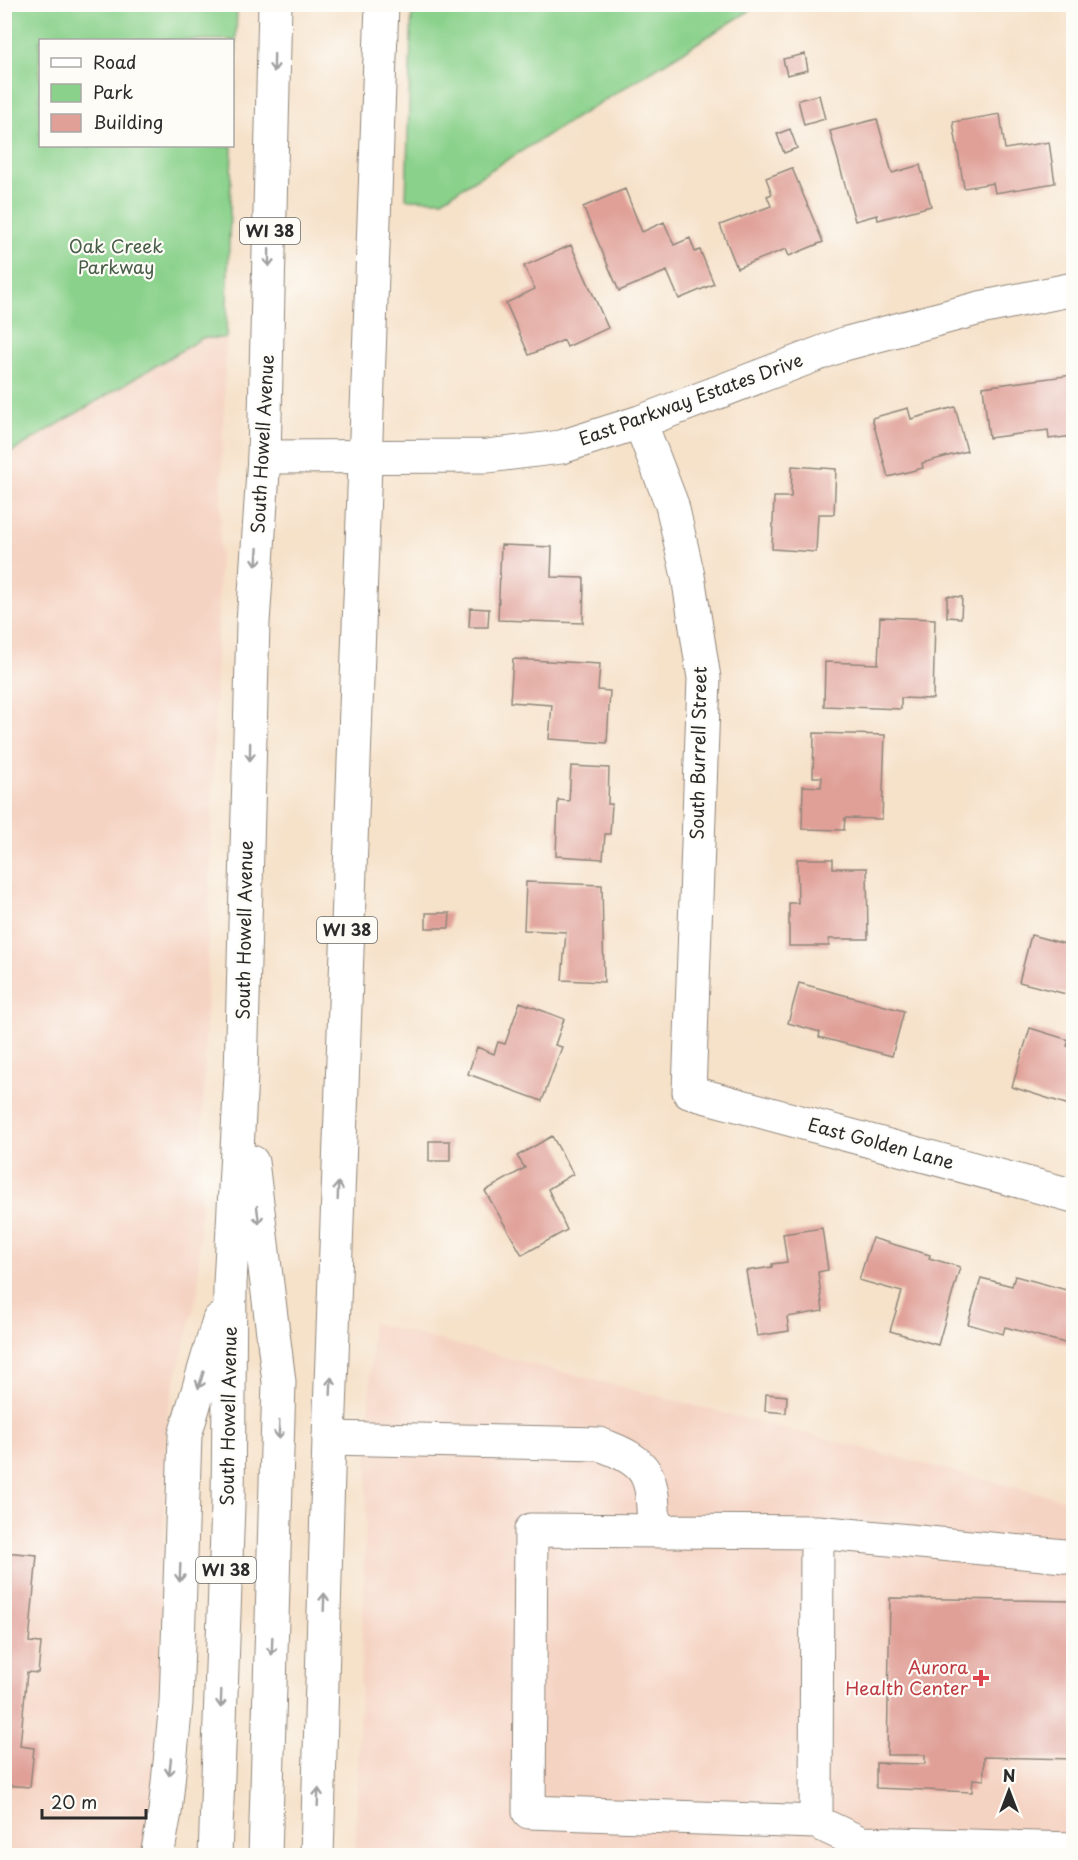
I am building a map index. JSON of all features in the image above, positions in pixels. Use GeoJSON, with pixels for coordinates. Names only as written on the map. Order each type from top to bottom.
{"type":"FeatureCollection","features":[{"type":"Feature","properties":{"kind":"main road","name":"South Howell Avenue"},"geometry":{"type":"LineString","coordinates":[[215,1856],[228,1506],[230,1284],[241,1074],[253,623],[264,457],[275,4]]}},
{"type":"Feature","properties":{"kind":"main road","name":"WI 38"},"geometry":{"type":"LineString","coordinates":[[317,1856],[329,1438],[382,4]]}},
{"type":"Feature","properties":{"kind":"main road","name":"East Parkway Estates Drive"},"geometry":{"type":"LineString","coordinates":[[264,457],[488,456],[561,447],[640,422],[844,344],[980,308],[1074,289]]}},
{"type":"Feature","properties":{"kind":"main road","name":"South Burrell Street"},"geometry":{"type":"LineString","coordinates":[[640,422],[672,505],[688,576],[704,678],[689,1092]]}},
{"type":"Feature","properties":{"kind":"main road"},"geometry":{"type":"LineString","coordinates":[[241,1074],[279,1382],[265,1856]]}},
{"type":"Feature","properties":{"kind":"main road","name":"East Golden Lane"},"geometry":{"type":"LineString","coordinates":[[689,1092],[1074,1196]]}},
{"type":"Feature","properties":{"kind":"main road"},"geometry":{"type":"LineString","coordinates":[[157,1856],[165,1812],[176,1703],[185,1434],[230,1284]]}},
{"type":"Feature","properties":{"kind":"main road"},"geometry":{"type":"LineString","coordinates":[[329,1438],[599,1444],[626,1453],[644,1469],[652,1488],[654,1531]]}},
{"type":"Feature","properties":{"kind":"main road"},"geometry":{"type":"LineString","coordinates":[[1074,1557],[817,1532],[531,1530],[529,1812],[816,1822],[861,1843],[1074,1849]]}},
{"type":"Feature","properties":{"kind":"main road"},"geometry":{"type":"LineString","coordinates":[[816,1822],[817,1532]]}},
{"type":"Feature","properties":{"kind":"shaded area"},"geometry":{"type":"Polygon","coordinates":[[[202,338],[226,338],[198,1291],[167,1414],[157,1758],[145,1855],[5,1856],[5,456],[202,338]]]}},
{"type":"Feature","properties":{"kind":"shaded area"},"geometry":{"type":"Polygon","coordinates":[[[372,1323],[1073,1502],[1073,1855],[355,1856],[372,1323]]]}},
{"type":"Feature","properties":{"kind":"green space","name":"Oak Creek Parkway"},"geometry":{"type":"Polygon","coordinates":[[[5,4],[237,5],[234,106],[234,39],[39,39],[39,147],[232,147],[226,338],[202,338],[5,456],[5,4]]]}},
{"type":"Feature","properties":{"kind":"green space"},"geometry":{"type":"Polygon","coordinates":[[[412,4],[759,5],[442,200],[406,199],[412,4]]]}},
{"type":"Feature","properties":{"kind":"building"},"geometry":{"type":"Polygon","coordinates":[[[1064,4],[1074,4],[1074,9],[1064,9],[1064,4]]]}},
{"type":"Feature","properties":{"kind":"building"},"geometry":{"type":"Polygon","coordinates":[[[805,54],[808,70],[787,75],[783,59],[805,54]]]}},
{"type":"Feature","properties":{"kind":"building"},"geometry":{"type":"Polygon","coordinates":[[[819,95],[825,119],[804,125],[798,100],[819,95]]]}},
{"type":"Feature","properties":{"kind":"building"},"geometry":{"type":"Polygon","coordinates":[[[1000,114],[1005,149],[1049,142],[1055,183],[995,193],[993,183],[964,188],[953,122],[1000,114]]]}},
{"type":"Feature","properties":{"kind":"building"},"geometry":{"type":"Polygon","coordinates":[[[877,119],[892,173],[920,165],[931,206],[878,220],[877,215],[855,221],[830,131],[877,119]]]}},
{"type":"Feature","properties":{"kind":"building"},"geometry":{"type":"Polygon","coordinates":[[[790,129],[797,148],[784,153],[777,134],[790,129]]]}},
{"type":"Feature","properties":{"kind":"building"},"geometry":{"type":"Polygon","coordinates":[[[792,168],[823,242],[789,256],[786,249],[737,268],[720,225],[771,206],[767,196],[772,194],[766,178],[792,168]]]}},
{"type":"Feature","properties":{"kind":"building"},"geometry":{"type":"Polygon","coordinates":[[[625,189],[642,232],[664,222],[674,245],[690,238],[695,252],[700,250],[714,284],[679,299],[667,271],[619,291],[583,207],[625,189]]]}},
{"type":"Feature","properties":{"kind":"building"},"geometry":{"type":"Polygon","coordinates":[[[571,245],[608,328],[567,347],[564,340],[529,355],[506,303],[535,289],[524,266],[571,245]]]}},
{"type":"Feature","properties":{"kind":"building"},"geometry":{"type":"Polygon","coordinates":[[[1072,375],[1074,436],[1049,439],[1048,430],[989,438],[983,387],[1072,375]]]}},
{"type":"Feature","properties":{"kind":"building"},"geometry":{"type":"Polygon","coordinates":[[[955,407],[967,451],[922,463],[923,468],[888,477],[872,418],[908,408],[911,419],[955,407]]]}},
{"type":"Feature","properties":{"kind":"building"},"geometry":{"type":"Polygon","coordinates":[[[792,466],[836,469],[834,514],[818,514],[816,552],[772,549],[774,497],[791,497],[792,466]]]}},
{"type":"Feature","properties":{"kind":"building"},"geometry":{"type":"Polygon","coordinates":[[[501,545],[552,547],[551,577],[584,578],[583,623],[498,620],[501,545]]]}},
{"type":"Feature","properties":{"kind":"building"},"geometry":{"type":"Polygon","coordinates":[[[947,596],[962,597],[961,618],[947,617],[947,596]]]}},
{"type":"Feature","properties":{"kind":"building"},"geometry":{"type":"Polygon","coordinates":[[[470,608],[489,609],[488,627],[469,627],[470,608]]]}},
{"type":"Feature","properties":{"kind":"building"},"geometry":{"type":"Polygon","coordinates":[[[880,617],[935,619],[933,699],[901,698],[901,709],[824,706],[825,662],[878,664],[880,617]]]}},
{"type":"Feature","properties":{"kind":"building"},"geometry":{"type":"Polygon","coordinates":[[[513,659],[600,664],[598,690],[610,691],[607,743],[549,739],[552,705],[510,702],[513,659]]]}},
{"type":"Feature","properties":{"kind":"building"},"geometry":{"type":"Polygon","coordinates":[[[814,733],[885,735],[882,819],[845,818],[844,830],[802,829],[803,786],[821,787],[822,777],[813,777],[814,733]]]}},
{"type":"Feature","properties":{"kind":"building"},"geometry":{"type":"Polygon","coordinates":[[[571,766],[609,768],[608,804],[612,804],[610,834],[605,834],[603,859],[556,856],[558,800],[569,801],[571,766]]]}},
{"type":"Feature","properties":{"kind":"building"},"geometry":{"type":"Polygon","coordinates":[[[797,859],[833,859],[833,868],[867,868],[868,939],[829,939],[829,946],[789,946],[789,903],[798,903],[797,859]]]}},
{"type":"Feature","properties":{"kind":"building"},"geometry":{"type":"Polygon","coordinates":[[[526,882],[602,885],[604,982],[562,980],[566,932],[524,930],[526,882]]]}},
{"type":"Feature","properties":{"kind":"building"},"geometry":{"type":"Polygon","coordinates":[[[426,913],[450,913],[449,928],[426,928],[426,913]]]}},
{"type":"Feature","properties":{"kind":"building"},"geometry":{"type":"Polygon","coordinates":[[[1074,932],[1074,996],[1019,982],[1031,935],[1069,945],[1074,932]]]}},
{"type":"Feature","properties":{"kind":"building"},"geometry":{"type":"Polygon","coordinates":[[[799,983],[904,1011],[892,1056],[819,1037],[820,1032],[788,1023],[799,983]]]}},
{"type":"Feature","properties":{"kind":"building"},"geometry":{"type":"Polygon","coordinates":[[[520,1002],[564,1019],[555,1045],[562,1047],[542,1101],[468,1074],[477,1047],[494,1054],[498,1042],[505,1044],[520,1002]]]}},
{"type":"Feature","properties":{"kind":"building"},"geometry":{"type":"Polygon","coordinates":[[[1030,1028],[1069,1040],[1067,1046],[1074,1048],[1074,1097],[1071,1097],[1069,1105],[1012,1087],[1030,1028]]]}},
{"type":"Feature","properties":{"kind":"building"},"geometry":{"type":"Polygon","coordinates":[[[552,1136],[573,1174],[548,1189],[567,1230],[522,1255],[485,1191],[525,1168],[517,1156],[552,1136]]]}},
{"type":"Feature","properties":{"kind":"building"},"geometry":{"type":"Polygon","coordinates":[[[429,1141],[450,1141],[450,1161],[429,1161],[429,1141]]]}},
{"type":"Feature","properties":{"kind":"building"},"geometry":{"type":"Polygon","coordinates":[[[822,1228],[828,1270],[818,1272],[823,1311],[787,1317],[789,1331],[757,1336],[746,1271],[787,1262],[783,1234],[822,1228]]]}},
{"type":"Feature","properties":{"kind":"building"},"geometry":{"type":"Polygon","coordinates":[[[872,1238],[930,1255],[929,1258],[960,1267],[938,1345],[890,1331],[902,1292],[859,1280],[872,1238]]]}},
{"type":"Feature","properties":{"kind":"building"},"geometry":{"type":"Polygon","coordinates":[[[1015,1276],[1074,1292],[1072,1345],[1005,1327],[1003,1334],[968,1324],[981,1278],[1012,1286],[1015,1276]]]}},
{"type":"Feature","properties":{"kind":"building"},"geometry":{"type":"Polygon","coordinates":[[[766,1394],[787,1396],[786,1413],[765,1411],[766,1394]]]}},
{"type":"Feature","properties":{"kind":"building"},"geometry":{"type":"Polygon","coordinates":[[[4,1552],[37,1555],[29,1642],[41,1643],[38,1673],[27,1672],[20,1746],[34,1748],[30,1787],[4,1785],[4,1552]]]}},
{"type":"Feature","properties":{"kind":"building","name":"Aurora Health Center"},"geometry":{"type":"Polygon","coordinates":[[[890,1598],[1074,1601],[1074,1759],[984,1757],[984,1780],[973,1779],[972,1792],[876,1788],[876,1763],[925,1764],[925,1755],[887,1755],[890,1598]]]}},
{"type":"Feature","properties":{"kind":"place","name":"Aurora Health Center"},"geometry":{"type":"Point","coordinates":[981,1678]}}]}
